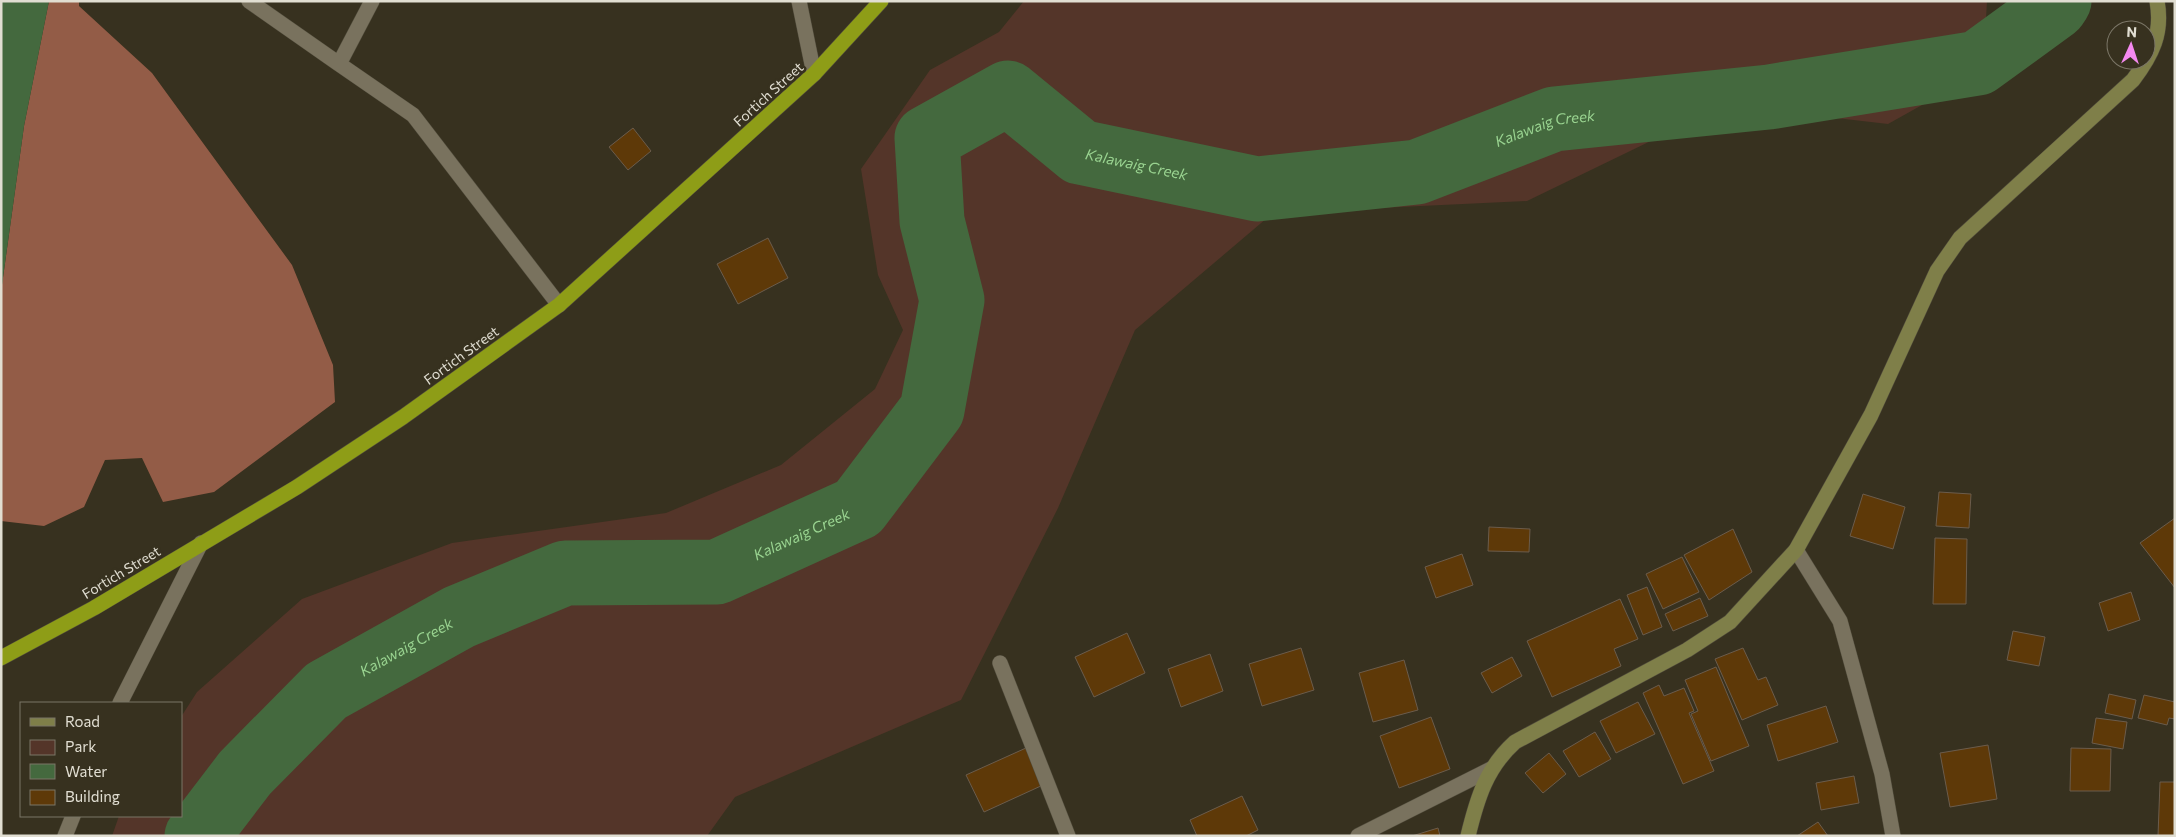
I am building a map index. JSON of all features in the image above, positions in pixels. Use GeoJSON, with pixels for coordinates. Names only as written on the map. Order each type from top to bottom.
{"type":"FeatureCollection","features":[{"type":"Feature","properties":{"kind":"highway","name":"Fortich Street"},"geometry":{"type":"LineString","coordinates":[[1,658],[94,608],[297,487],[403,417],[559,305],[814,74],[881,1]]}},
{"type":"Feature","properties":{"kind":"street"},"geometry":{"type":"LineString","coordinates":[[249,1],[413,115],[559,305]]}},
{"type":"Feature","properties":{"kind":"street"},"geometry":{"type":"LineString","coordinates":[[339,64],[372,1]]}},
{"type":"Feature","properties":{"kind":"street"},"geometry":{"type":"LineString","coordinates":[[799,1],[814,74]]}},
{"type":"Feature","properties":{"kind":"street"},"geometry":{"type":"LineString","coordinates":[[1468,836],[1481,788],[1491,768],[1508,748],[1534,730],[1687,650],[1730,622],[1796,550],[1872,415],[1937,272],[1960,238],[2133,80],[2148,61],[2156,44],[2160,24],[2158,1]]}},
{"type":"Feature","properties":{"kind":"street"},"geometry":{"type":"LineString","coordinates":[[121,702],[201,543]]}},
{"type":"Feature","properties":{"kind":"street"},"geometry":{"type":"LineString","coordinates":[[1796,550],[1840,621],[1882,774],[1894,836]]}},
{"type":"Feature","properties":{"kind":"street"},"geometry":{"type":"LineString","coordinates":[[1000,664],[1068,836]]}},
{"type":"Feature","properties":{"kind":"street"},"geometry":{"type":"LineString","coordinates":[[1358,836],[1491,768]]}},
{"type":"Feature","properties":{"kind":"street"},"geometry":{"type":"LineString","coordinates":[[64,836],[73,817]]}},
{"type":"Feature","properties":{"kind":"green space"},"geometry":{"type":"Polygon","coordinates":[[[1024,1],[1987,1],[1983,71],[1888,124],[1725,105],[1527,201],[1273,213],[1135,330],[1058,508],[961,700],[735,797],[707,836],[112,836],[119,817],[182,817],[182,715],[197,692],[302,599],[452,543],[666,513],[781,465],[875,389],[903,330],[878,275],[861,169],[930,70],[999,32],[1024,1]]]}},
{"type":"Feature","properties":{"kind":"shaded area"},"geometry":{"type":"Polygon","coordinates":[[[49,1],[79,1],[79,6],[152,73],[292,265],[333,365],[335,402],[214,492],[163,502],[142,458],[105,460],[84,507],[44,526],[1,521],[1,292],[24,126],[49,1]]]}},
{"type":"Feature","properties":{"kind":"water"},"geometry":{"type":"Polygon","coordinates":[[[1,1],[49,1],[24,126],[1,292],[1,1]]]}},
{"type":"Feature","properties":{"kind":"building"},"geometry":{"type":"Polygon","coordinates":[[[633,128],[651,151],[628,170],[609,147],[633,128]]]}},
{"type":"Feature","properties":{"kind":"building"},"geometry":{"type":"Polygon","coordinates":[[[768,238],[788,278],[738,304],[717,264],[768,238]]]}},
{"type":"Feature","properties":{"kind":"building"},"geometry":{"type":"Polygon","coordinates":[[[1939,492],[1971,494],[1969,528],[1936,526],[1939,492]]]}},
{"type":"Feature","properties":{"kind":"building"},"geometry":{"type":"Polygon","coordinates":[[[1863,494],[1905,507],[1893,549],[1850,536],[1863,494]]]}},
{"type":"Feature","properties":{"kind":"building"},"geometry":{"type":"Polygon","coordinates":[[[2175,518],[2175,588],[2140,543],[2175,518]]]}},
{"type":"Feature","properties":{"kind":"building"},"geometry":{"type":"Polygon","coordinates":[[[1489,527],[1530,529],[1529,552],[1488,551],[1489,527]]]}},
{"type":"Feature","properties":{"kind":"building"},"geometry":{"type":"Polygon","coordinates":[[[1733,529],[1752,572],[1709,600],[1684,555],[1733,529]]]}},
{"type":"Feature","properties":{"kind":"building"},"geometry":{"type":"Polygon","coordinates":[[[1935,538],[1967,539],[1966,604],[1933,604],[1935,538]]]}},
{"type":"Feature","properties":{"kind":"building"},"geometry":{"type":"Polygon","coordinates":[[[1462,554],[1473,585],[1436,598],[1425,567],[1462,554]]]}},
{"type":"Feature","properties":{"kind":"building"},"geometry":{"type":"Polygon","coordinates":[[[1682,557],[1699,592],[1663,609],[1646,574],[1682,557]]]}},
{"type":"Feature","properties":{"kind":"building"},"geometry":{"type":"Polygon","coordinates":[[[1647,587],[1662,627],[1643,635],[1627,595],[1647,587]]]}},
{"type":"Feature","properties":{"kind":"building"},"geometry":{"type":"Polygon","coordinates":[[[2131,592],[2140,620],[2108,631],[2099,603],[2131,592]]]}},
{"type":"Feature","properties":{"kind":"building"},"geometry":{"type":"Polygon","coordinates":[[[1700,598],[1708,616],[1673,631],[1665,614],[1700,598]]]}},
{"type":"Feature","properties":{"kind":"building"},"geometry":{"type":"Polygon","coordinates":[[[1620,599],[1638,639],[1614,649],[1621,666],[1552,697],[1527,641],[1620,599]]]}},
{"type":"Feature","properties":{"kind":"building"},"geometry":{"type":"Polygon","coordinates":[[[2013,631],[2045,637],[2039,666],[2007,660],[2013,631]]]}},
{"type":"Feature","properties":{"kind":"building"},"geometry":{"type":"Polygon","coordinates":[[[1127,633],[1145,673],[1094,697],[1075,657],[1127,633]]]}},
{"type":"Feature","properties":{"kind":"building"},"geometry":{"type":"Polygon","coordinates":[[[1301,648],[1314,690],[1262,706],[1249,664],[1301,648]]]}},
{"type":"Feature","properties":{"kind":"building"},"geometry":{"type":"Polygon","coordinates":[[[1743,648],[1758,680],[1766,677],[1778,705],[1742,720],[1715,659],[1743,648]]]}},
{"type":"Feature","properties":{"kind":"building"},"geometry":{"type":"Polygon","coordinates":[[[1210,654],[1223,691],[1181,707],[1168,669],[1210,654]]]}},
{"type":"Feature","properties":{"kind":"building"},"geometry":{"type":"Polygon","coordinates":[[[1512,657],[1522,676],[1492,693],[1481,673],[1512,657]]]}},
{"type":"Feature","properties":{"kind":"building"},"geometry":{"type":"Polygon","coordinates":[[[1404,660],[1418,710],[1373,722],[1359,673],[1404,660]]]}},
{"type":"Feature","properties":{"kind":"building"},"geometry":{"type":"Polygon","coordinates":[[[1716,667],[1749,746],[1711,761],[1691,714],[1698,711],[1685,680],[1716,667]]]}},
{"type":"Feature","properties":{"kind":"building"},"geometry":{"type":"Polygon","coordinates":[[[1659,685],[1664,696],[1684,688],[1694,711],[1689,713],[1714,771],[1683,784],[1643,693],[1659,685]]]}},
{"type":"Feature","properties":{"kind":"building"},"geometry":{"type":"Polygon","coordinates":[[[2109,694],[2136,700],[2132,719],[2105,713],[2109,694]]]}},
{"type":"Feature","properties":{"kind":"building"},"geometry":{"type":"Polygon","coordinates":[[[2144,695],[2175,702],[2175,719],[2169,718],[2167,725],[2138,718],[2144,695]]]}},
{"type":"Feature","properties":{"kind":"building"},"geometry":{"type":"Polygon","coordinates":[[[1638,702],[1655,734],[1616,753],[1600,721],[1638,702]]]}},
{"type":"Feature","properties":{"kind":"building"},"geometry":{"type":"Polygon","coordinates":[[[1826,706],[1838,742],[1778,761],[1767,725],[1826,706]]]}},
{"type":"Feature","properties":{"kind":"building"},"geometry":{"type":"Polygon","coordinates":[[[1431,717],[1450,769],[1399,788],[1380,736],[1431,717]]]}},
{"type":"Feature","properties":{"kind":"building"},"geometry":{"type":"Polygon","coordinates":[[[2096,718],[2127,722],[2123,749],[2092,743],[2096,718]]]}},
{"type":"Feature","properties":{"kind":"building"},"geometry":{"type":"Polygon","coordinates":[[[1595,732],[1611,759],[1579,777],[1563,751],[1595,732]]]}},
{"type":"Feature","properties":{"kind":"building"},"geometry":{"type":"Polygon","coordinates":[[[1988,745],[1997,799],[1950,807],[1940,753],[1988,745]]]}},
{"type":"Feature","properties":{"kind":"building"},"geometry":{"type":"Polygon","coordinates":[[[1026,748],[1043,785],[984,812],[966,775],[1026,748]]]}},
{"type":"Feature","properties":{"kind":"building"},"geometry":{"type":"Polygon","coordinates":[[[2071,748],[2111,749],[2110,791],[2070,791],[2071,748]]]}},
{"type":"Feature","properties":{"kind":"building"},"geometry":{"type":"Polygon","coordinates":[[[1549,753],[1566,774],[1543,793],[1525,773],[1549,753]]]}},
{"type":"Feature","properties":{"kind":"building"},"geometry":{"type":"Polygon","coordinates":[[[1854,776],[1859,803],[1821,810],[1816,783],[1854,776]]]}},
{"type":"Feature","properties":{"kind":"building"},"geometry":{"type":"Polygon","coordinates":[[[2160,782],[2175,782],[2175,836],[2158,836],[2160,782]]]}},
{"type":"Feature","properties":{"kind":"building"},"geometry":{"type":"Polygon","coordinates":[[[1242,796],[1258,830],[1246,836],[1197,836],[1190,820],[1242,796]]]}},
{"type":"Feature","properties":{"kind":"building"},"geometry":{"type":"Polygon","coordinates":[[[1818,822],[1828,836],[1797,836],[1818,822]]]}},
{"type":"Feature","properties":{"kind":"building"},"geometry":{"type":"Polygon","coordinates":[[[1438,828],[1440,836],[1412,836],[1438,828]]]}},
{"type":"Feature","properties":{"kind":"waterway","name":"Kalawaig Creek"},"geometry":{"type":"LineString","coordinates":[[197,836],[245,773],[326,691],[459,617],[565,573],[717,572],[858,508],[932,410],[952,300],[932,221],[927,138],[1008,93],[1080,152],[1257,189],[1417,172],[1554,119],[1769,97],[1978,63],[2055,7],[2059,1]]}}]}
